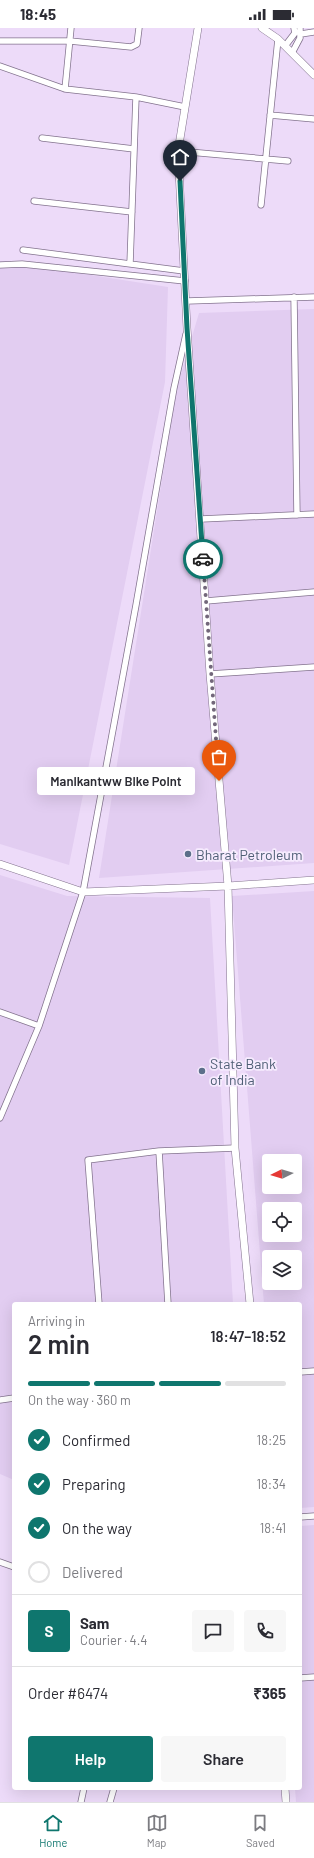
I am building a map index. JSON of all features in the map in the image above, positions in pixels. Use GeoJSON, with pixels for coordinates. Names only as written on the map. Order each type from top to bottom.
{"type":"FeatureCollection","features":[{"type":"Feature","properties":{"kind":"street"},"geometry":{"type":"LineString","coordinates":[[65,89],[71,28]]}},
{"type":"Feature","properties":{"kind":"street"},"geometry":{"type":"LineString","coordinates":[[0,41],[70,41],[131,47],[137,44],[139,28]]}},
{"type":"Feature","properties":{"kind":"street"},"geometry":{"type":"LineString","coordinates":[[198,28],[178,151],[187,301],[187,328],[201,519],[210,674],[228,886],[235,1148],[250,1302]]}},
{"type":"Feature","properties":{"kind":"street"},"geometry":{"type":"LineString","coordinates":[[262,28],[278,39],[314,75]]}},
{"type":"Feature","properties":{"kind":"street"},"geometry":{"type":"LineString","coordinates":[[285,46],[295,33],[294,28]]}},
{"type":"Feature","properties":{"kind":"street"},"geometry":{"type":"LineString","coordinates":[[292,53],[300,31],[314,32]]}},
{"type":"Feature","properties":{"kind":"street"},"geometry":{"type":"LineString","coordinates":[[261,205],[278,39]]}},
{"type":"Feature","properties":{"kind":"street"},"geometry":{"type":"LineString","coordinates":[[0,66],[65,89],[136,97],[185,107]]}},
{"type":"Feature","properties":{"kind":"street"},"geometry":{"type":"LineString","coordinates":[[130,264],[136,97]]}},
{"type":"Feature","properties":{"kind":"street"},"geometry":{"type":"LineString","coordinates":[[270,115],[314,119]]}},
{"type":"Feature","properties":{"kind":"street"},"geometry":{"type":"LineString","coordinates":[[42,138],[134,148]]}},
{"type":"Feature","properties":{"kind":"street"},"geometry":{"type":"LineString","coordinates":[[178,151],[288,161]]}},
{"type":"Feature","properties":{"kind":"street"},"geometry":{"type":"LineString","coordinates":[[34,201],[132,212]]}},
{"type":"Feature","properties":{"kind":"street"},"geometry":{"type":"LineString","coordinates":[[23,250],[184,271]]}},
{"type":"Feature","properties":{"kind":"street"},"geometry":{"type":"LineString","coordinates":[[0,265],[22,264],[185,281]]}},
{"type":"Feature","properties":{"kind":"street"},"geometry":{"type":"LineString","coordinates":[[187,301],[314,297]]}},
{"type":"Feature","properties":{"kind":"street"},"geometry":{"type":"LineString","coordinates":[[294,298],[297,515]]}},
{"type":"Feature","properties":{"kind":"street"},"geometry":{"type":"LineString","coordinates":[[0,1118],[39,1026],[83,892],[174,388],[187,328]]}},
{"type":"Feature","properties":{"kind":"street"},"geometry":{"type":"LineString","coordinates":[[201,519],[314,514]]}},
{"type":"Feature","properties":{"kind":"street"},"geometry":{"type":"LineString","coordinates":[[206,601],[314,592]]}},
{"type":"Feature","properties":{"kind":"street"},"geometry":{"type":"LineString","coordinates":[[210,674],[314,667]]}},
{"type":"Feature","properties":{"kind":"street"},"geometry":{"type":"LineString","coordinates":[[0,864],[83,892],[228,886],[314,880]]}},
{"type":"Feature","properties":{"kind":"street"},"geometry":{"type":"LineString","coordinates":[[0,1012],[39,1026]]}},
{"type":"Feature","properties":{"kind":"street"},"geometry":{"type":"LineString","coordinates":[[99,1302],[88,1160],[159,1151],[235,1148]]}},
{"type":"Feature","properties":{"kind":"street"},"geometry":{"type":"LineString","coordinates":[[159,1151],[168,1302]]}},
{"type":"Feature","properties":{"kind":"street"},"geometry":{"type":"LineString","coordinates":[[302,1372],[314,1371]]}},
{"type":"Feature","properties":{"kind":"street"},"geometry":{"type":"LineString","coordinates":[[0,1400],[12,1398]]}},
{"type":"Feature","properties":{"kind":"street"},"geometry":{"type":"LineString","coordinates":[[302,1517],[314,1516]]}},
{"type":"Feature","properties":{"kind":"street"},"geometry":{"type":"LineString","coordinates":[[0,1562],[12,1566]]}},
{"type":"Feature","properties":{"kind":"street"},"geometry":{"type":"LineString","coordinates":[[302,1678],[314,1677]]}},
{"type":"Feature","properties":{"kind":"street"},"geometry":{"type":"LineString","coordinates":[[81,1802],[84,1790]]}},
{"type":"Feature","properties":{"kind":"street"},"geometry":{"type":"LineString","coordinates":[[110,1802],[113,1790]]}},
{"type":"Feature","properties":{"kind":"street"},"geometry":{"type":"LineString","coordinates":[[285,1790],[286,1802]]}},
{"type":"Feature","properties":{"kind":"shaded area"},"geometry":{"type":"Polygon","coordinates":[[[0,261],[168,287],[165,382],[69,865],[0,844],[0,261]]]}},
{"type":"Feature","properties":{"kind":"shaded area"},"geometry":{"type":"Polygon","coordinates":[[[314,309],[314,863],[99,878],[176,391],[199,313],[314,309]]]}},
{"type":"Feature","properties":{"kind":"shaded area"},"geometry":{"type":"Polygon","coordinates":[[[0,875],[67,896],[210,898],[233,1302],[12,1302],[12,1479],[0,1474],[0,875]]]}},
{"type":"Feature","properties":{"kind":"shaded area"},"geometry":{"type":"Polygon","coordinates":[[[314,891],[314,1507],[302,1508],[302,1302],[264,1302],[263,1290],[302,1290],[302,1250],[262,1250],[262,1279],[232,896],[314,891]]]}},
{"type":"Feature","properties":{"kind":"shaded area"},"geometry":{"type":"Polygon","coordinates":[[[314,1525],[314,1802],[296,1802],[295,1790],[302,1790],[302,1526],[314,1525]]]}},
{"type":"Feature","properties":{"kind":"way so far"},"geometry":{"type":"LineString","coordinates":[[203,559],[210,674],[219,781]]}},
{"type":"Feature","properties":{"kind":"place","name":"Manikantww Bike Point"},"geometry":{"type":"Point","coordinates":[219,781]}},
{"type":"Feature","properties":{"kind":"place","name":"Bharat Petroleum"},"geometry":{"type":"Point","coordinates":[188,854]}},
{"type":"Feature","properties":{"kind":"place","name":"State Bank of India"},"geometry":{"type":"Point","coordinates":[202,1071]}},
{"type":"Feature","properties":{"kind":"route"},"geometry":{"type":"LineString","coordinates":[[180,181],[187,301],[187,328],[203,559]]}}]}
